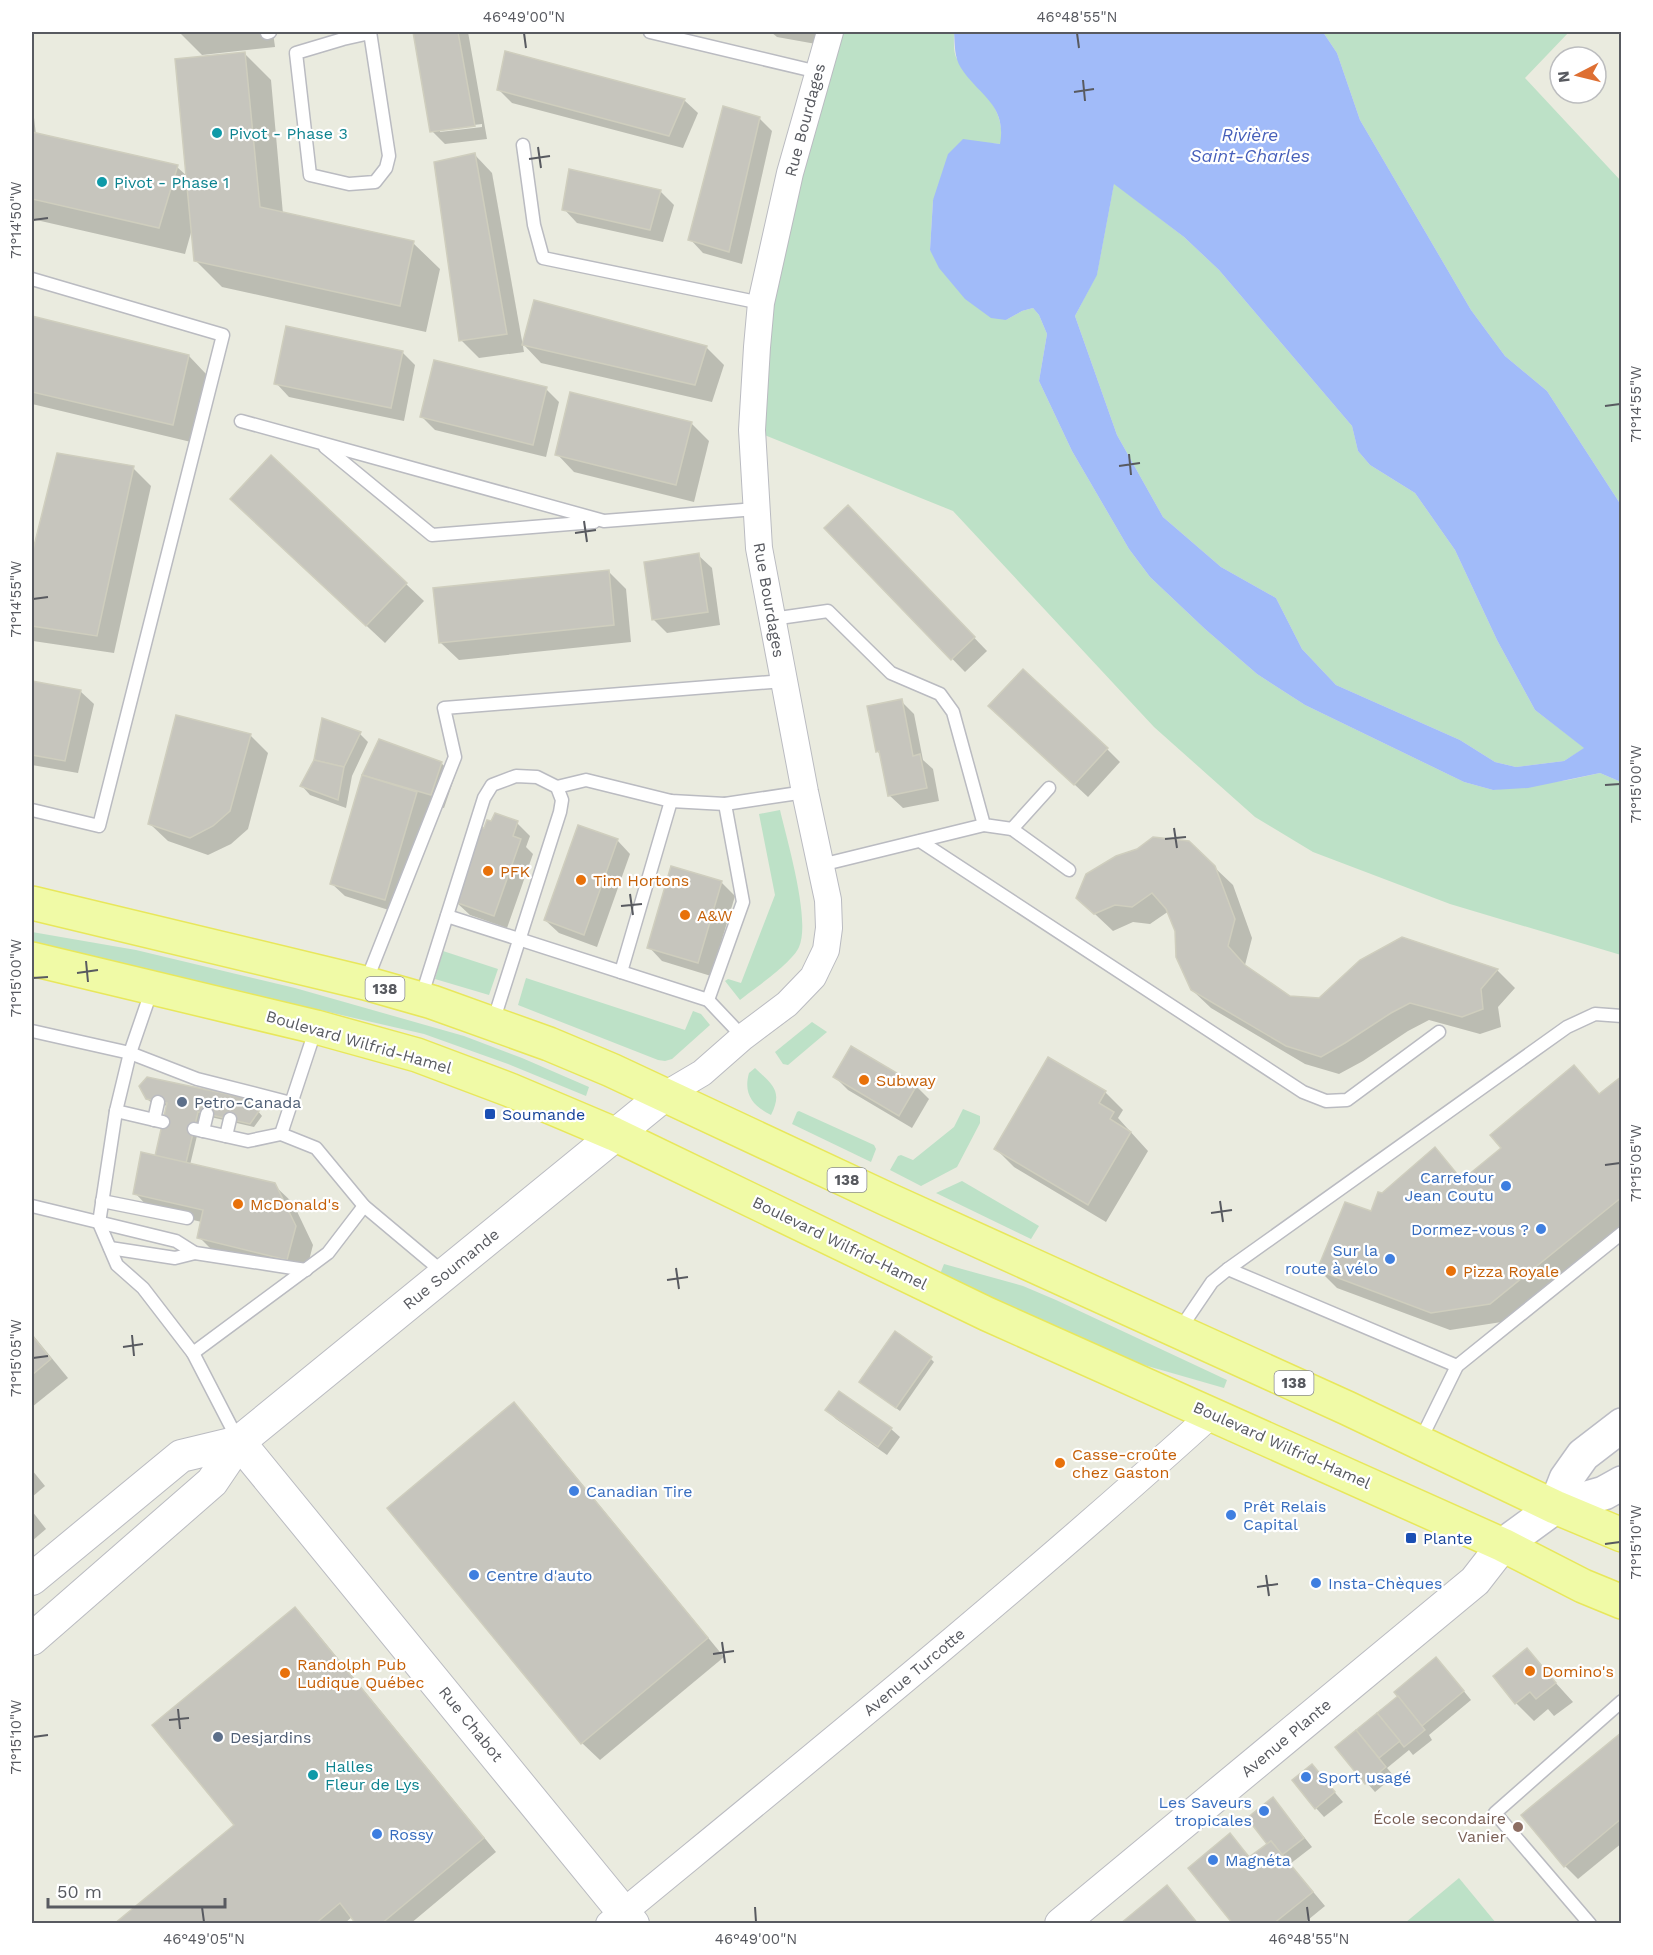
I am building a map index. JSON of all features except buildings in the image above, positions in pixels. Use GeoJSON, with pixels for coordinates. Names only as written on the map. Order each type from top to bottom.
{"type":"FeatureCollection","features":[{"type":"Feature","properties":{"kind":"main road","name":"138"},"geometry":{"type":"LineString","coordinates":[[32,903],[365,983],[421,999],[611,1070],[663,1096],[1179,1330],[1555,1507],[1622,1535]]}},
{"type":"Feature","properties":{"kind":"main road","name":"Boulevard Wilfrid-Hamel"},"geometry":{"type":"LineString","coordinates":[[32,959],[316,1027],[417,1055],[510,1090],[614,1134],[987,1314],[1503,1545],[1583,1586],[1622,1602]]}},
{"type":"Feature","properties":{"kind":"main road"},"geometry":{"type":"LineString","coordinates":[[1555,1507],[1566,1479],[1583,1455],[1622,1425]]}},
{"type":"Feature","properties":{"kind":"main road"},"geometry":{"type":"LineString","coordinates":[[1503,1545],[1555,1507],[1604,1493],[1622,1483]]}},
{"type":"Feature","properties":{"kind":"street","name":"Rue Bourdages"},"geometry":{"type":"LineString","coordinates":[[663,1096],[702,1073],[743,1037],[787,1004],[813,977],[826,950],[829,928],[828,900],[759,548],[752,430],[756,347],[762,303],[790,173],[830,32]]}},
{"type":"Feature","properties":{"kind":"street","name":"Rue Soumande"},"geometry":{"type":"LineString","coordinates":[[32,1639],[212,1482],[239,1442],[663,1096]]}},
{"type":"Feature","properties":{"kind":"street","name":"Avenue Turcotte"},"geometry":{"type":"LineString","coordinates":[[622,1920],[1137,1482],[1212,1414]]}},
{"type":"Feature","properties":{"kind":"street","name":"Rue Soumande"},"geometry":{"type":"LineString","coordinates":[[32,1579],[182,1456],[239,1442]]}},
{"type":"Feature","properties":{"kind":"street","name":"Rue Chabot"},"geometry":{"type":"LineString","coordinates":[[239,1442],[622,1920]]}},
{"type":"Feature","properties":{"kind":"street","name":"Avenue Plante"},"geometry":{"type":"LineString","coordinates":[[1061,1923],[1475,1581],[1503,1545]]}},
{"type":"Feature","properties":{"kind":"lane"},"geometry":{"type":"LineString","coordinates":[[370,32],[388,156],[387,168],[375,182],[349,184],[310,175],[296,53],[342,35],[370,32]]}},
{"type":"Feature","properties":{"kind":"lane"},"geometry":{"type":"LineString","coordinates":[[650,32],[818,72]]}},
{"type":"Feature","properties":{"kind":"lane"},"geometry":{"type":"LineString","coordinates":[[523,145],[534,225],[543,258],[762,303]]}},
{"type":"Feature","properties":{"kind":"lane"},"geometry":{"type":"LineString","coordinates":[[32,279],[223,335],[99,826],[32,810]]}},
{"type":"Feature","properties":{"kind":"lane"},"geometry":{"type":"LineString","coordinates":[[241,421],[604,521]]}},
{"type":"Feature","properties":{"kind":"lane"},"geometry":{"type":"LineString","coordinates":[[320,442],[432,535],[756,510]]}},
{"type":"Feature","properties":{"kind":"lane"},"geometry":{"type":"LineString","coordinates":[[772,619],[828,611],[891,673],[940,694],[953,712],[984,825]]}},
{"type":"Feature","properties":{"kind":"lane"},"geometry":{"type":"LineString","coordinates":[[365,983],[455,758],[444,708],[784,681]]}},
{"type":"Feature","properties":{"kind":"lane"},"geometry":{"type":"LineString","coordinates":[[421,999],[484,798],[492,785],[516,776],[537,777],[557,787],[586,780],[671,801],[726,804],[805,792]]}},
{"type":"Feature","properties":{"kind":"lane"},"geometry":{"type":"LineString","coordinates":[[493,1024],[560,812],[562,800],[557,787]]}},
{"type":"Feature","properties":{"kind":"lane"},"geometry":{"type":"LineString","coordinates":[[1012,829],[1049,788]]}},
{"type":"Feature","properties":{"kind":"lane"},"geometry":{"type":"LineString","coordinates":[[621,972],[671,801]]}},
{"type":"Feature","properties":{"kind":"lane"},"geometry":{"type":"LineString","coordinates":[[708,1000],[743,902],[726,804]]}},
{"type":"Feature","properties":{"kind":"lane"},"geometry":{"type":"LineString","coordinates":[[820,865],[984,825],[1012,829],[1069,870]]}},
{"type":"Feature","properties":{"kind":"lane"},"geometry":{"type":"LineString","coordinates":[[920,841],[1303,1092],[1326,1101],[1347,1100],[1439,1032]]}},
{"type":"Feature","properties":{"kind":"lane"},"geometry":{"type":"LineString","coordinates":[[447,916],[708,1000],[743,1037]]}},
{"type":"Feature","properties":{"kind":"lane"},"geometry":{"type":"LineString","coordinates":[[152,988],[130,1053],[116,1111],[99,1223],[117,1265],[143,1288],[194,1353],[239,1442]]}},
{"type":"Feature","properties":{"kind":"lane"},"geometry":{"type":"LineString","coordinates":[[1179,1330],[1212,1282],[1228,1269],[1567,1027],[1595,1014],[1622,1016]]}},
{"type":"Feature","properties":{"kind":"lane"},"geometry":{"type":"LineString","coordinates":[[281,1134],[316,1027]]}},
{"type":"Feature","properties":{"kind":"lane"},"geometry":{"type":"LineString","coordinates":[[32,1030],[130,1053],[166,1075],[291,1103]]}},
{"type":"Feature","properties":{"kind":"lane"},"geometry":{"type":"LineString","coordinates":[[116,1111],[158,1121],[158,1102]]}},
{"type":"Feature","properties":{"kind":"lane"},"geometry":{"type":"LineString","coordinates":[[207,1114],[199,1130],[248,1141],[281,1134],[316,1148],[364,1206],[444,1273]]}},
{"type":"Feature","properties":{"kind":"lane"},"geometry":{"type":"LineString","coordinates":[[226,1136],[230,1119]]}},
{"type":"Feature","properties":{"kind":"lane"},"geometry":{"type":"LineString","coordinates":[[102,1201],[187,1218]]}},
{"type":"Feature","properties":{"kind":"lane"},"geometry":{"type":"LineString","coordinates":[[32,1206],[176,1241],[195,1253]]}},
{"type":"Feature","properties":{"kind":"lane"},"geometry":{"type":"LineString","coordinates":[[194,1353],[328,1253],[364,1206]]}},
{"type":"Feature","properties":{"kind":"lane"},"geometry":{"type":"LineString","coordinates":[[1420,1442],[1457,1366],[1622,1233]]}},
{"type":"Feature","properties":{"kind":"lane"},"geometry":{"type":"LineString","coordinates":[[110,1248],[175,1258],[195,1253],[306,1270]]}},
{"type":"Feature","properties":{"kind":"lane"},"geometry":{"type":"LineString","coordinates":[[1228,1269],[1457,1366]]}},
{"type":"Feature","properties":{"kind":"lane"},"geometry":{"type":"LineString","coordinates":[[1590,1923],[1495,1813],[1622,1701]]}},
{"type":"Feature","properties":{"kind":"green space"},"geometry":{"type":"Polygon","coordinates":[[[830,32],[954,32],[954,49],[957,59],[988,98],[999,118],[1001,144],[988,143],[933,200],[930,250],[1006,320],[1033,308],[1039,315],[1047,334],[1039,381],[1072,451],[1129,549],[1150,577],[1257,674],[1305,705],[1464,782],[1493,790],[1568,780],[1600,773],[1621,782],[1621,955],[1450,904],[1313,852],[1255,817],[1154,727],[953,511],[752,430],[757,347],[830,32]]]}},
{"type":"Feature","properties":{"kind":"green space"},"geometry":{"type":"Polygon","coordinates":[[[1323,32],[1569,32],[1557,45],[1548,45],[1548,54],[1525,78],[1621,181],[1621,505],[1547,391],[1505,356],[1471,310],[1360,120],[1337,53],[1323,32]]]}},
{"type":"Feature","properties":{"kind":"green space"},"geometry":{"type":"Polygon","coordinates":[[[1114,183],[1184,237],[1219,270],[1352,426],[1358,451],[1370,465],[1415,493],[1455,550],[1497,640],[1535,710],[1585,748],[1564,761],[1516,767],[1495,762],[1460,740],[1336,685],[1302,649],[1276,598],[1221,567],[1163,517],[1117,435],[1075,316],[1097,274],[1114,183]]]}},
{"type":"Feature","properties":{"kind":"green space"},"geometry":{"type":"Polygon","coordinates":[[[780,810],[797,880],[802,935],[799,947],[789,960],[740,1000],[725,981],[728,979],[741,983],[775,895],[759,814],[780,810]]]}},
{"type":"Feature","properties":{"kind":"green space"},"geometry":{"type":"Polygon","coordinates":[[[32,932],[136,950],[295,988],[464,1036],[589,1087],[586,1096],[508,1064],[424,1034],[32,944],[32,932]]]}},
{"type":"Feature","properties":{"kind":"green space"},"geometry":{"type":"Polygon","coordinates":[[[443,951],[498,969],[489,995],[435,979],[443,951]]]}},
{"type":"Feature","properties":{"kind":"green space"},"geometry":{"type":"Polygon","coordinates":[[[526,978],[685,1030],[693,1011],[701,1014],[710,1025],[672,1059],[658,1060],[518,1005],[526,978]]]}},
{"type":"Feature","properties":{"kind":"green space"},"geometry":{"type":"Polygon","coordinates":[[[812,1022],[827,1032],[788,1065],[783,1064],[775,1052],[812,1022]]]}},
{"type":"Feature","properties":{"kind":"green space"},"geometry":{"type":"Polygon","coordinates":[[[755,1068],[767,1079],[776,1094],[771,1115],[759,1108],[749,1093],[747,1080],[749,1073],[755,1068]]]}},
{"type":"Feature","properties":{"kind":"green space"},"geometry":{"type":"Polygon","coordinates":[[[963,1109],[980,1116],[980,1123],[957,1167],[921,1186],[890,1170],[898,1156],[913,1160],[954,1127],[963,1109]]]}},
{"type":"Feature","properties":{"kind":"green space"},"geometry":{"type":"Polygon","coordinates":[[[799,1111],[874,1145],[876,1149],[871,1162],[792,1124],[799,1111]]]}},
{"type":"Feature","properties":{"kind":"green space"},"geometry":{"type":"Polygon","coordinates":[[[962,1181],[1039,1226],[1031,1239],[936,1193],[962,1181]]]}},
{"type":"Feature","properties":{"kind":"green space"},"geometry":{"type":"Polygon","coordinates":[[[944,1264],[1023,1286],[1056,1300],[1227,1380],[1224,1388],[1130,1361],[940,1274],[944,1264]]]}},
{"type":"Feature","properties":{"kind":"green space"},"geometry":{"type":"Polygon","coordinates":[[[1459,1878],[1496,1923],[1405,1923],[1459,1878]]]}},
{"type":"Feature","properties":{"kind":"water","name":"Rivière Saint-Charles"},"geometry":{"type":"Polygon","coordinates":[[[954,32],[1323,32],[1337,53],[1360,120],[1471,310],[1505,356],[1547,391],[1621,505],[1621,782],[1600,773],[1528,788],[1493,790],[1464,782],[1305,705],[1257,674],[1150,577],[1129,549],[1072,451],[1039,381],[1047,334],[1039,315],[1033,308],[1006,320],[991,318],[965,299],[939,268],[930,250],[933,200],[948,154],[963,139],[1000,144],[999,119],[990,102],[961,68],[956,55],[954,32]],[[1114,184],[1097,275],[1075,316],[1117,435],[1163,517],[1221,567],[1276,598],[1302,649],[1336,685],[1460,740],[1495,762],[1516,767],[1564,761],[1584,748],[1535,710],[1497,640],[1455,550],[1415,493],[1370,465],[1358,451],[1352,426],[1219,270],[1184,237],[1114,184]]]}},
{"type":"Feature","properties":{"kind":"place","name":"Pivot - Phase 3"},"geometry":{"type":"Point","coordinates":[217,133]}},
{"type":"Feature","properties":{"kind":"place","name":"Pivot - Phase 1"},"geometry":{"type":"Point","coordinates":[102,182]}},
{"type":"Feature","properties":{"kind":"place","name":"PFK"},"geometry":{"type":"Point","coordinates":[488,871]}},
{"type":"Feature","properties":{"kind":"place","name":"Tim Hortons"},"geometry":{"type":"Point","coordinates":[581,880]}},
{"type":"Feature","properties":{"kind":"place","name":"A&W"},"geometry":{"type":"Point","coordinates":[685,915]}},
{"type":"Feature","properties":{"kind":"place","name":"Subway"},"geometry":{"type":"Point","coordinates":[864,1080]}},
{"type":"Feature","properties":{"kind":"place","name":"Petro-Canada"},"geometry":{"type":"Point","coordinates":[182,1102]}},
{"type":"Feature","properties":{"kind":"place","name":"Soumande"},"geometry":{"type":"Point","coordinates":[490,1114]}},
{"type":"Feature","properties":{"kind":"place","name":"Carrefour Jean Coutu"},"geometry":{"type":"Point","coordinates":[1506,1186]}},
{"type":"Feature","properties":{"kind":"place","name":"McDonald's"},"geometry":{"type":"Point","coordinates":[238,1204]}},
{"type":"Feature","properties":{"kind":"place","name":"Dormez-vous ?"},"geometry":{"type":"Point","coordinates":[1541,1229]}},
{"type":"Feature","properties":{"kind":"place","name":"Sur la route à vélo"},"geometry":{"type":"Point","coordinates":[1390,1259]}},
{"type":"Feature","properties":{"kind":"place","name":"Pizza Royale"},"geometry":{"type":"Point","coordinates":[1451,1271]}},
{"type":"Feature","properties":{"kind":"place","name":"Casse-croûte chez Gaston"},"geometry":{"type":"Point","coordinates":[1060,1463]}},
{"type":"Feature","properties":{"kind":"place","name":"Canadian Tire"},"geometry":{"type":"Point","coordinates":[574,1491]}},
{"type":"Feature","properties":{"kind":"place","name":"Prêt Relais Capital"},"geometry":{"type":"Point","coordinates":[1231,1515]}},
{"type":"Feature","properties":{"kind":"place","name":"Plante"},"geometry":{"type":"Point","coordinates":[1411,1538]}},
{"type":"Feature","properties":{"kind":"place","name":"Centre d'auto"},"geometry":{"type":"Point","coordinates":[474,1575]}},
{"type":"Feature","properties":{"kind":"place","name":"Insta-Chèques"},"geometry":{"type":"Point","coordinates":[1316,1583]}},
{"type":"Feature","properties":{"kind":"place","name":"Domino's"},"geometry":{"type":"Point","coordinates":[1530,1671]}},
{"type":"Feature","properties":{"kind":"place","name":"Randolph Pub Ludique Québec"},"geometry":{"type":"Point","coordinates":[285,1673]}},
{"type":"Feature","properties":{"kind":"place","name":"Desjardins"},"geometry":{"type":"Point","coordinates":[218,1737]}},
{"type":"Feature","properties":{"kind":"place","name":"Halles Fleur de Lys"},"geometry":{"type":"Point","coordinates":[313,1775]}},
{"type":"Feature","properties":{"kind":"place","name":"Sport usagé"},"geometry":{"type":"Point","coordinates":[1306,1777]}},
{"type":"Feature","properties":{"kind":"place","name":"Les Saveurs tropicales"},"geometry":{"type":"Point","coordinates":[1264,1811]}},
{"type":"Feature","properties":{"kind":"place","name":"École secondaire Vanier"},"geometry":{"type":"Point","coordinates":[1518,1827]}},
{"type":"Feature","properties":{"kind":"place","name":"Rossy"},"geometry":{"type":"Point","coordinates":[377,1834]}},
{"type":"Feature","properties":{"kind":"place","name":"Magnéta"},"geometry":{"type":"Point","coordinates":[1213,1860]}}]}
